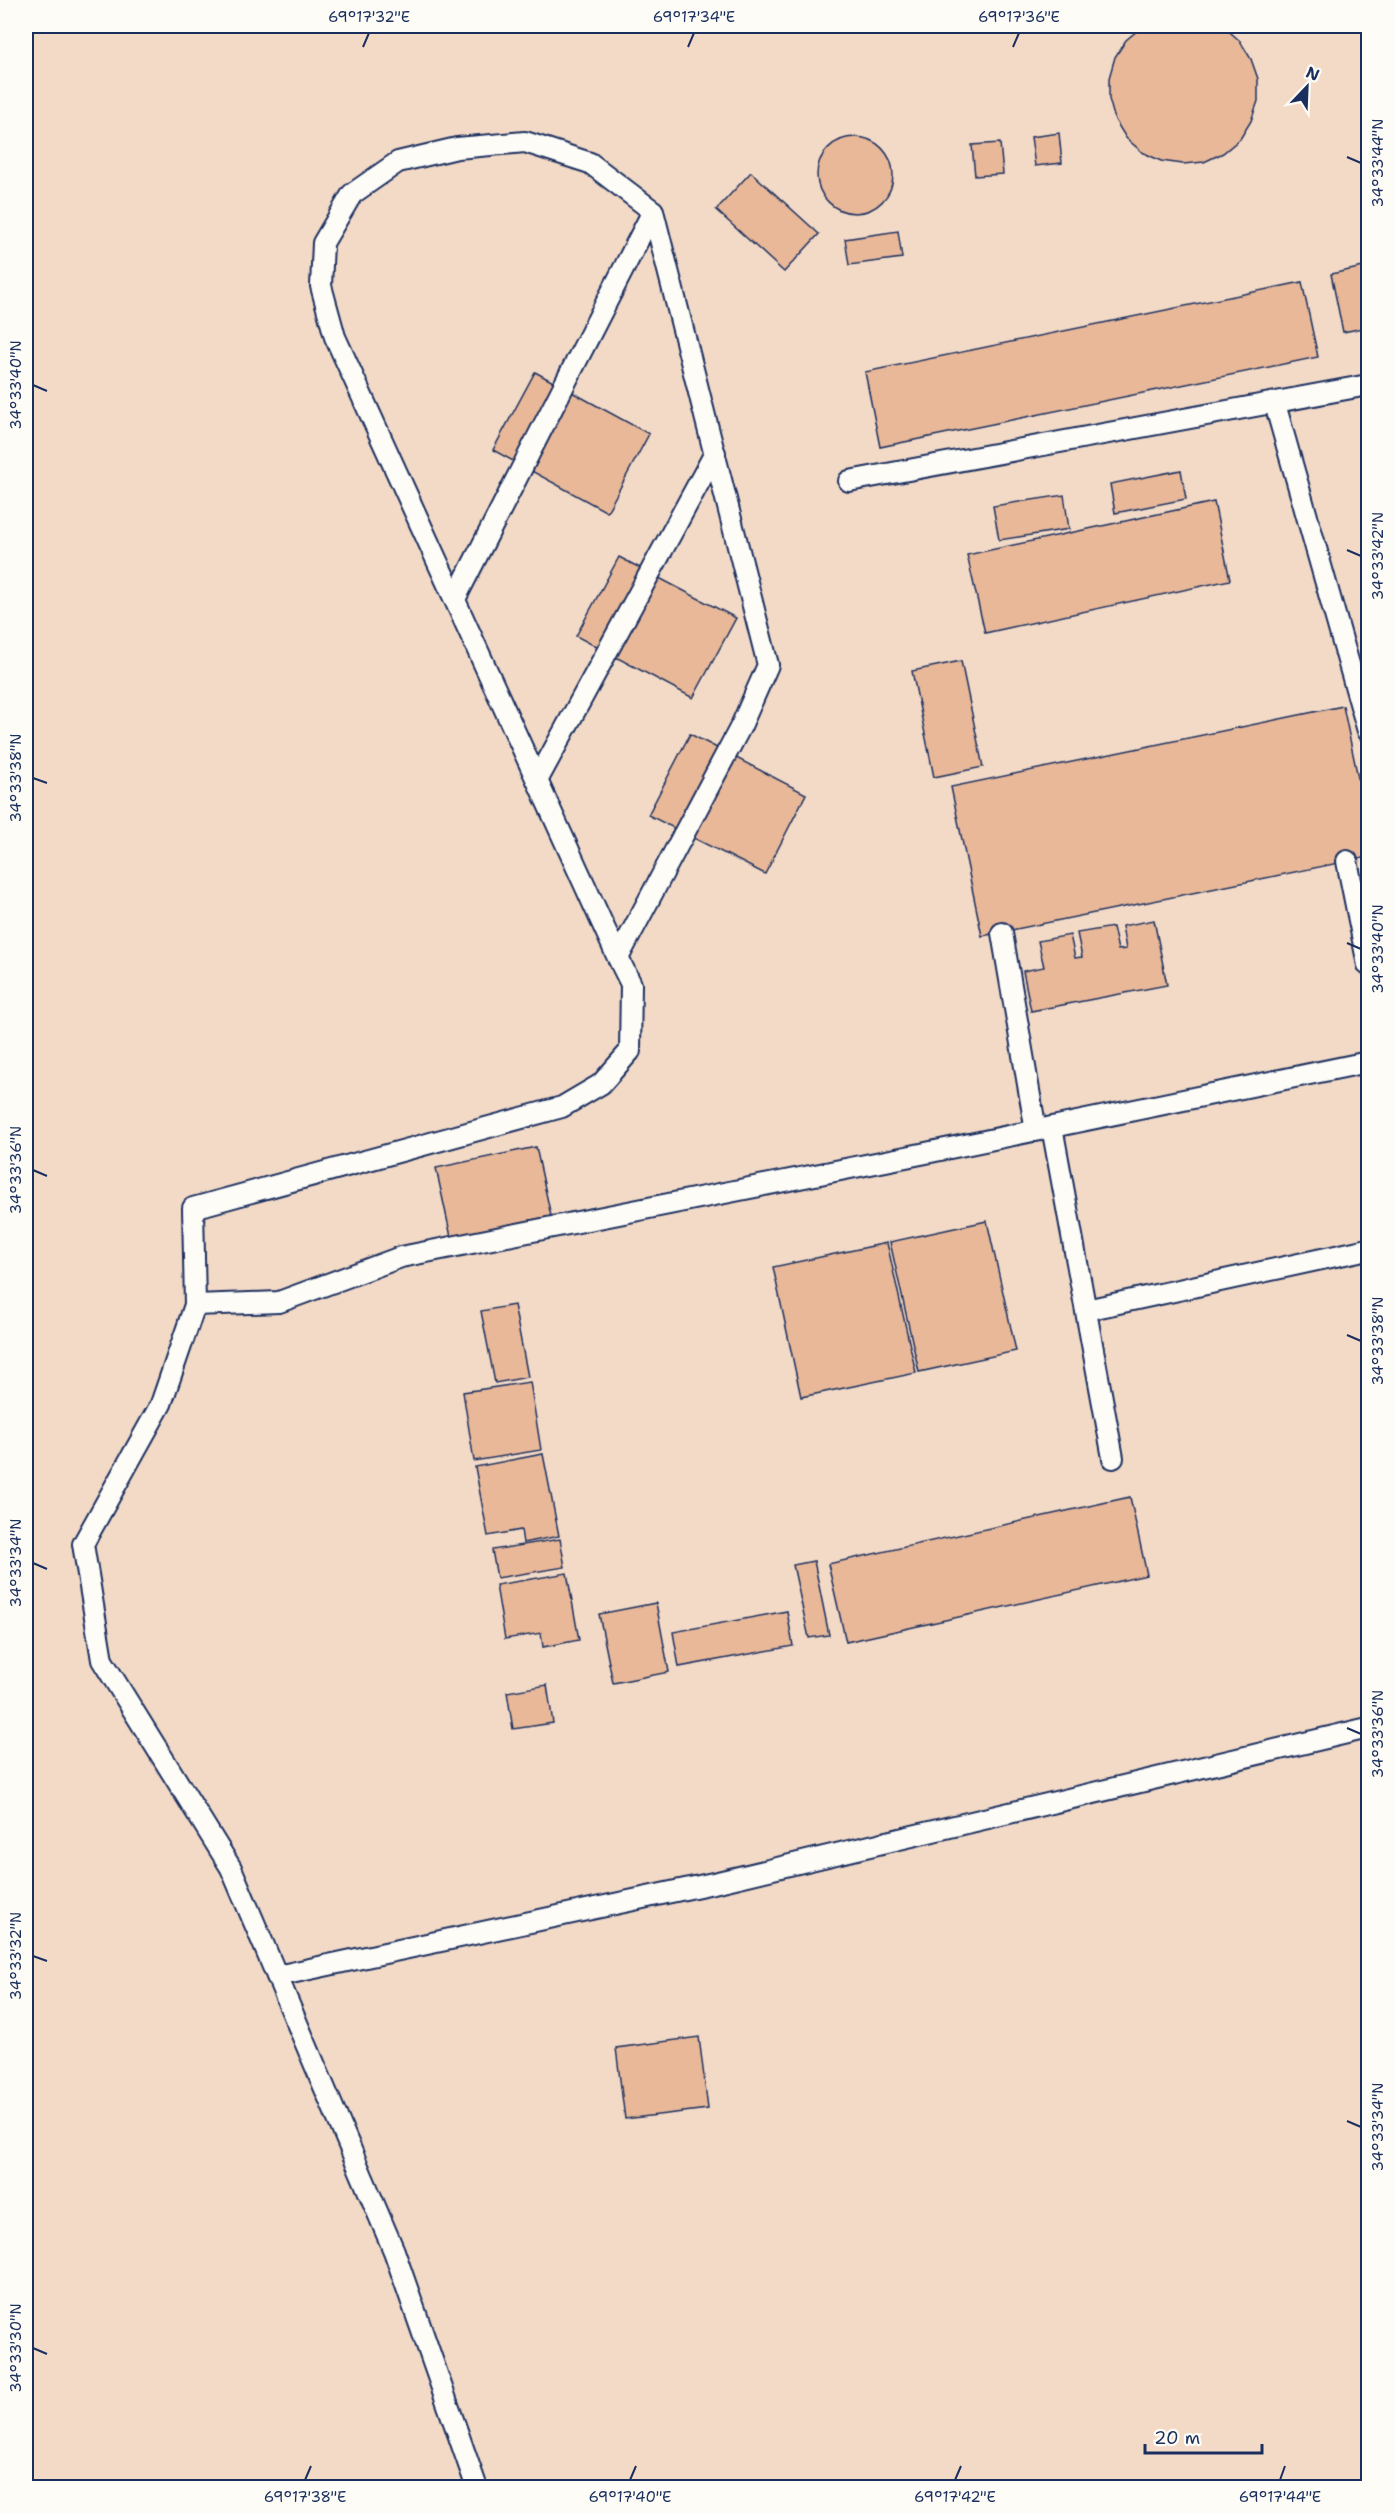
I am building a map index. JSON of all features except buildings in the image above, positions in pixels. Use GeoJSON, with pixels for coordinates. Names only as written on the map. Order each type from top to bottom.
{"type":"FeatureCollection","features":[{"type":"Feature","properties":{"kind":"lane"},"geometry":{"type":"LineString","coordinates":[[477,2487],[394,2251],[231,1868],[102,1660],[83,1544],[161,1404],[195,1305],[193,1208],[562,1107],[601,1084],[630,1051],[631,984],[618,958],[335,337],[321,286],[323,243],[352,194],[398,162],[457,148],[525,142],[590,163],[653,211],[768,665],[741,726],[618,958]]}},
{"type":"Feature","properties":{"kind":"lane"},"geometry":{"type":"LineString","coordinates":[[455,599],[653,211]]}},
{"type":"Feature","properties":{"kind":"lane"},"geometry":{"type":"LineString","coordinates":[[849,481],[1368,385]]}},
{"type":"Feature","properties":{"kind":"lane"},"geometry":{"type":"LineString","coordinates":[[1275,404],[1368,731]]}},
{"type":"Feature","properties":{"kind":"lane"},"geometry":{"type":"LineString","coordinates":[[537,779],[715,453]]}},
{"type":"Feature","properties":{"kind":"lane"},"geometry":{"type":"LineString","coordinates":[[1347,861],[1368,965]]}},
{"type":"Feature","properties":{"kind":"lane"},"geometry":{"type":"LineString","coordinates":[[1002,933],[1086,1310],[1113,1458]]}},
{"type":"Feature","properties":{"kind":"lane"},"geometry":{"type":"LineString","coordinates":[[195,1305],[279,1302],[401,1257],[1368,1062]]}},
{"type":"Feature","properties":{"kind":"lane"},"geometry":{"type":"LineString","coordinates":[[1086,1310],[1368,1249]]}},
{"type":"Feature","properties":{"kind":"lane"},"geometry":{"type":"LineString","coordinates":[[277,1976],[718,1882],[1368,1728]]}},
{"type":"Feature","properties":{"kind":"shaded area"},"geometry":{"type":"Polygon","coordinates":[[[26,26],[1368,26],[1368,2487],[26,2488],[26,26]]]}}]}
